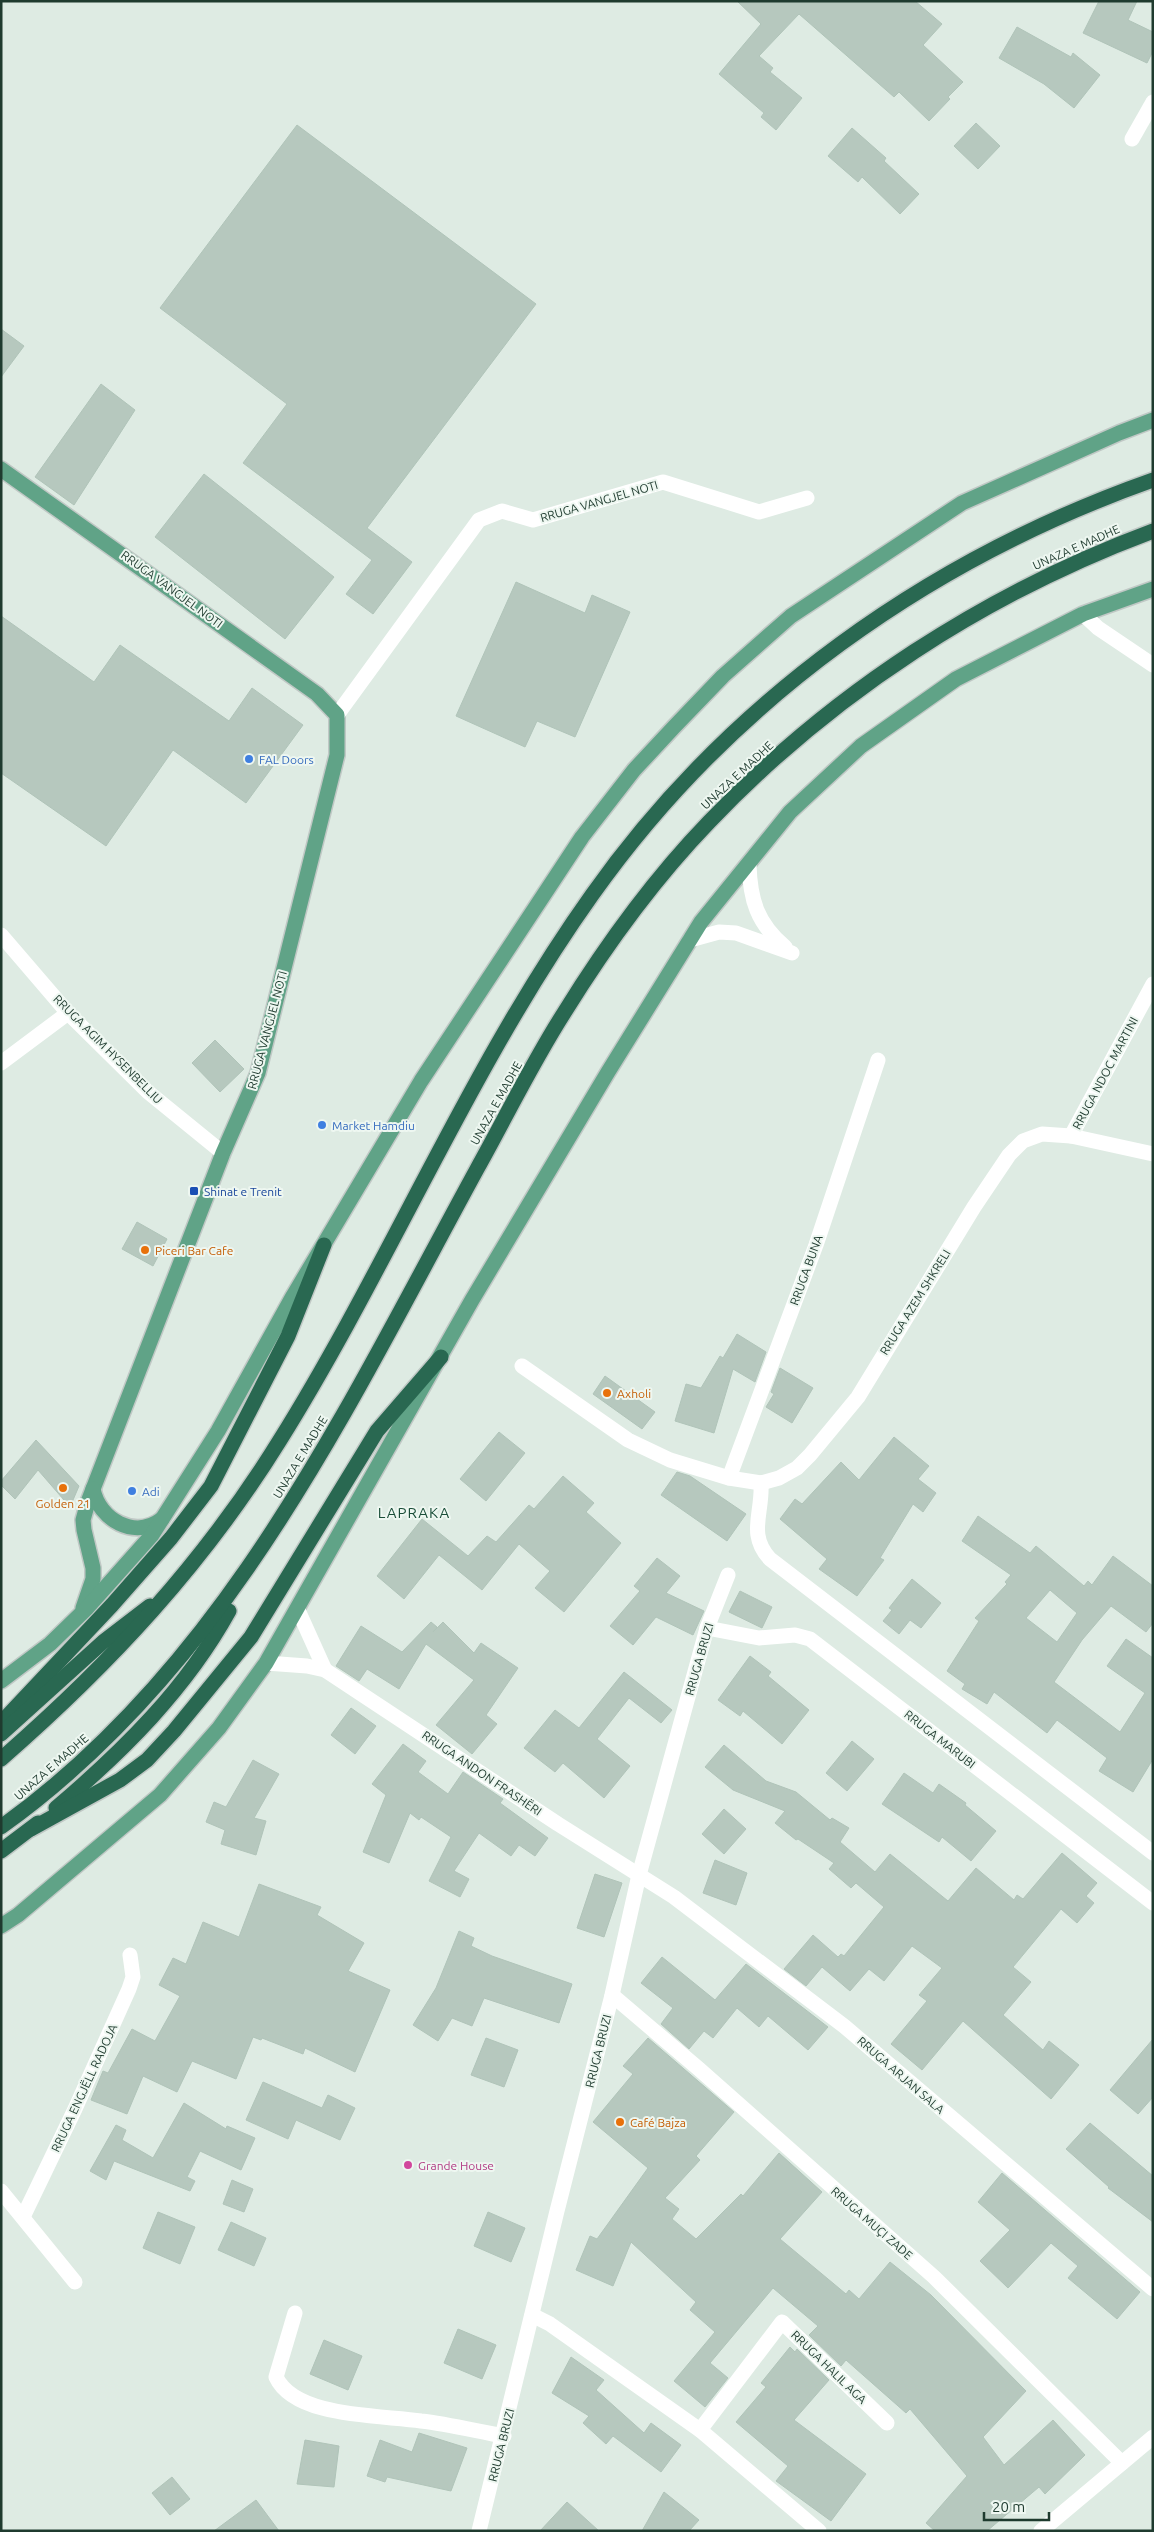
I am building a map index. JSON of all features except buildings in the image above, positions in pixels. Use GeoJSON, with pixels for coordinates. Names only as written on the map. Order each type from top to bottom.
{"type":"FeatureCollection","features":[{"type":"Feature","properties":{"kind":"highway","name":"UNAZA E MADHE"},"geometry":{"type":"LineString","coordinates":[[1,1759],[111,1658],[166,1596],[208,1544],[279,1442],[377,1268],[468,1095],[528,990],[592,894],[670,797],[722,742],[778,692],[870,622],[945,574],[1016,537],[1088,504],[1153,480]]}},
{"type":"Feature","properties":{"kind":"highway","name":"UNAZA E MADHE"},"geometry":{"type":"LineString","coordinates":[[1,1827],[65,1777],[114,1730],[207,1626],[242,1579],[277,1526],[361,1383],[563,1014],[646,894],[677,857],[733,798],[782,753],[890,667],[969,618],[1035,582],[1153,531]]}},
{"type":"Feature","properties":{"kind":"highway"},"geometry":{"type":"LineString","coordinates":[[1,1723],[112,1605],[171,1538],[211,1486],[288,1336],[324,1245]]}},
{"type":"Feature","properties":{"kind":"highway"},"geometry":{"type":"LineString","coordinates":[[30,1829],[120,1780],[142,1763],[174,1731],[251,1637],[377,1432],[441,1358]]}},
{"type":"Feature","properties":{"kind":"highway"},"geometry":{"type":"LineString","coordinates":[[1,1850],[30,1829],[111,1759],[150,1720],[186,1678],[216,1634],[231,1607],[242,1579]]}},
{"type":"Feature","properties":{"kind":"highway"},"geometry":{"type":"LineString","coordinates":[[1,1734],[110,1636],[142,1610],[166,1596]]}},
{"type":"Feature","properties":{"kind":"main road"},"geometry":{"type":"LineString","coordinates":[[1,1681],[50,1644],[79,1617],[124,1569],[163,1518],[218,1431],[324,1245],[422,1081],[554,876],[634,770],[704,694],[767,635],[791,616],[962,503],[1119,433],[1153,420]]}},
{"type":"Feature","properties":{"kind":"main road","name":"RRUGA VANGJEL NOTI"},"geometry":{"type":"LineString","coordinates":[[1,468],[317,694],[337,715],[338,755],[258,1074],[223,1154],[91,1496]]}},
{"type":"Feature","properties":{"kind":"main road"},"geometry":{"type":"LineString","coordinates":[[1,1926],[18,1915],[160,1795],[219,1728],[266,1664],[441,1358],[477,1291],[701,922],[790,812],[861,746],[956,679],[1083,614],[1153,589]]}},
{"type":"Feature","properties":{"kind":"main road"},"geometry":{"type":"LineString","coordinates":[[91,1496],[99,1509],[120,1523],[140,1528],[149,1527],[163,1518]]}},
{"type":"Feature","properties":{"kind":"main road"},"geometry":{"type":"LineString","coordinates":[[79,1617],[93,1579],[93,1568],[83,1520],[91,1496]]}},
{"type":"Feature","properties":{"kind":"street"},"geometry":{"type":"LineString","coordinates":[[1132,139],[1153,102]]}},
{"type":"Feature","properties":{"kind":"street","name":"RRUGA VANGJEL NOTI"},"geometry":{"type":"LineString","coordinates":[[337,715],[479,520],[502,511],[532,520],[663,482],[759,512],[807,498]]}},
{"type":"Feature","properties":{"kind":"street"},"geometry":{"type":"LineString","coordinates":[[1083,614],[1098,628],[1153,666]]}},
{"type":"Feature","properties":{"kind":"street"},"geometry":{"type":"LineString","coordinates":[[690,940],[719,932],[736,933],[792,953],[773,937],[761,920],[753,901],[749,864]]}},
{"type":"Feature","properties":{"kind":"street","name":"RRUGA AGIM HYSENBELLIU"},"geometry":{"type":"LineString","coordinates":[[1,935],[68,1013],[148,1092],[223,1154]]}},
{"type":"Feature","properties":{"kind":"street","name":"RRUGA NDOC MARTINI"},"geometry":{"type":"LineString","coordinates":[[1071,1136],[1153,984]]}},
{"type":"Feature","properties":{"kind":"street"},"geometry":{"type":"LineString","coordinates":[[1,1063],[68,1013]]}},
{"type":"Feature","properties":{"kind":"street","name":"RRUGA BUNA"},"geometry":{"type":"LineString","coordinates":[[730,1478],[816,1245],[878,1060]]}},
{"type":"Feature","properties":{"kind":"street","name":"RRUGA AZEM SHKRELI"},"geometry":{"type":"LineString","coordinates":[[761,1483],[779,1478],[797,1468],[858,1396],[1009,1154],[1023,1141],[1042,1134],[1071,1136],[1153,1154]]}},
{"type":"Feature","properties":{"kind":"street"},"geometry":{"type":"LineString","coordinates":[[522,1366],[628,1440],[670,1460],[730,1478],[761,1483],[762,1500],[756,1528],[761,1549],[770,1559],[1153,1853]]}},
{"type":"Feature","properties":{"kind":"street","name":"RRUGA BRUZI"},"geometry":{"type":"LineString","coordinates":[[479,2531],[612,1995],[639,1875],[707,1628],[728,1576]]}},
{"type":"Feature","properties":{"kind":"street"},"geometry":{"type":"LineString","coordinates":[[298,1610],[325,1670]]}},
{"type":"Feature","properties":{"kind":"street","name":"RRUGA MARUBI"},"geometry":{"type":"LineString","coordinates":[[707,1628],[759,1638],[795,1635],[810,1639],[1153,1903]]}},
{"type":"Feature","properties":{"kind":"street","name":"RRUGA ANDON FRASHËRI"},"geometry":{"type":"LineString","coordinates":[[266,1664],[307,1666],[325,1670],[639,1875]]}},
{"type":"Feature","properties":{"kind":"street","name":"RRUGA ARJAN SALA"},"geometry":{"type":"LineString","coordinates":[[639,1875],[674,1897],[844,2026],[1153,2289]]}},
{"type":"Feature","properties":{"kind":"street","name":"RRUGA ENGJËLL RADOJA"},"geometry":{"type":"LineString","coordinates":[[23,2218],[76,2109],[129,1989],[133,1977],[130,1955]]}},
{"type":"Feature","properties":{"kind":"street","name":"RRUGA MUÇI ZADE"},"geometry":{"type":"LineString","coordinates":[[612,1995],[934,2277],[1122,2463]]}},
{"type":"Feature","properties":{"kind":"street"},"geometry":{"type":"LineString","coordinates":[[1,2191],[75,2282]]}},
{"type":"Feature","properties":{"kind":"street"},"geometry":{"type":"LineString","coordinates":[[295,2313],[276,2378],[281,2389],[288,2395],[340,2414],[421,2421],[504,2436]]}},
{"type":"Feature","properties":{"kind":"street"},"geometry":{"type":"LineString","coordinates":[[532,2315],[550,2324],[700,2430],[819,2531]]}},
{"type":"Feature","properties":{"kind":"street","name":"RRUGA HALIL AGA"},"geometry":{"type":"LineString","coordinates":[[700,2430],[782,2322],[887,2423]]}},
{"type":"Feature","properties":{"kind":"street"},"geometry":{"type":"LineString","coordinates":[[1041,2531],[1153,2438]]}},
{"type":"Feature","properties":{"kind":"place","name":"FAL Doors"},"geometry":{"type":"Point","coordinates":[249,759]}},
{"type":"Feature","properties":{"kind":"place","name":"Market Hamdiu"},"geometry":{"type":"Point","coordinates":[322,1125]}},
{"type":"Feature","properties":{"kind":"place","name":"Shinat e Trenit"},"geometry":{"type":"Point","coordinates":[194,1191]}},
{"type":"Feature","properties":{"kind":"place","name":"Piceri Bar Cafe"},"geometry":{"type":"Point","coordinates":[145,1250]}},
{"type":"Feature","properties":{"kind":"place","name":"Axholi"},"geometry":{"type":"Point","coordinates":[607,1393]}},
{"type":"Feature","properties":{"kind":"place","name":"Golden 21"},"geometry":{"type":"Point","coordinates":[63,1488]}},
{"type":"Feature","properties":{"kind":"place","name":"Adi"},"geometry":{"type":"Point","coordinates":[132,1491]}},
{"type":"Feature","properties":{"kind":"place","name":"Café Bajza"},"geometry":{"type":"Point","coordinates":[620,2122]}},
{"type":"Feature","properties":{"kind":"place","name":"Grande House"},"geometry":{"type":"Point","coordinates":[408,2165]}},
{"type":"Feature","properties":{"kind":"district","name":"LAPRAKA"},"geometry":{"type":"Point","coordinates":[414,1512]}}]}
